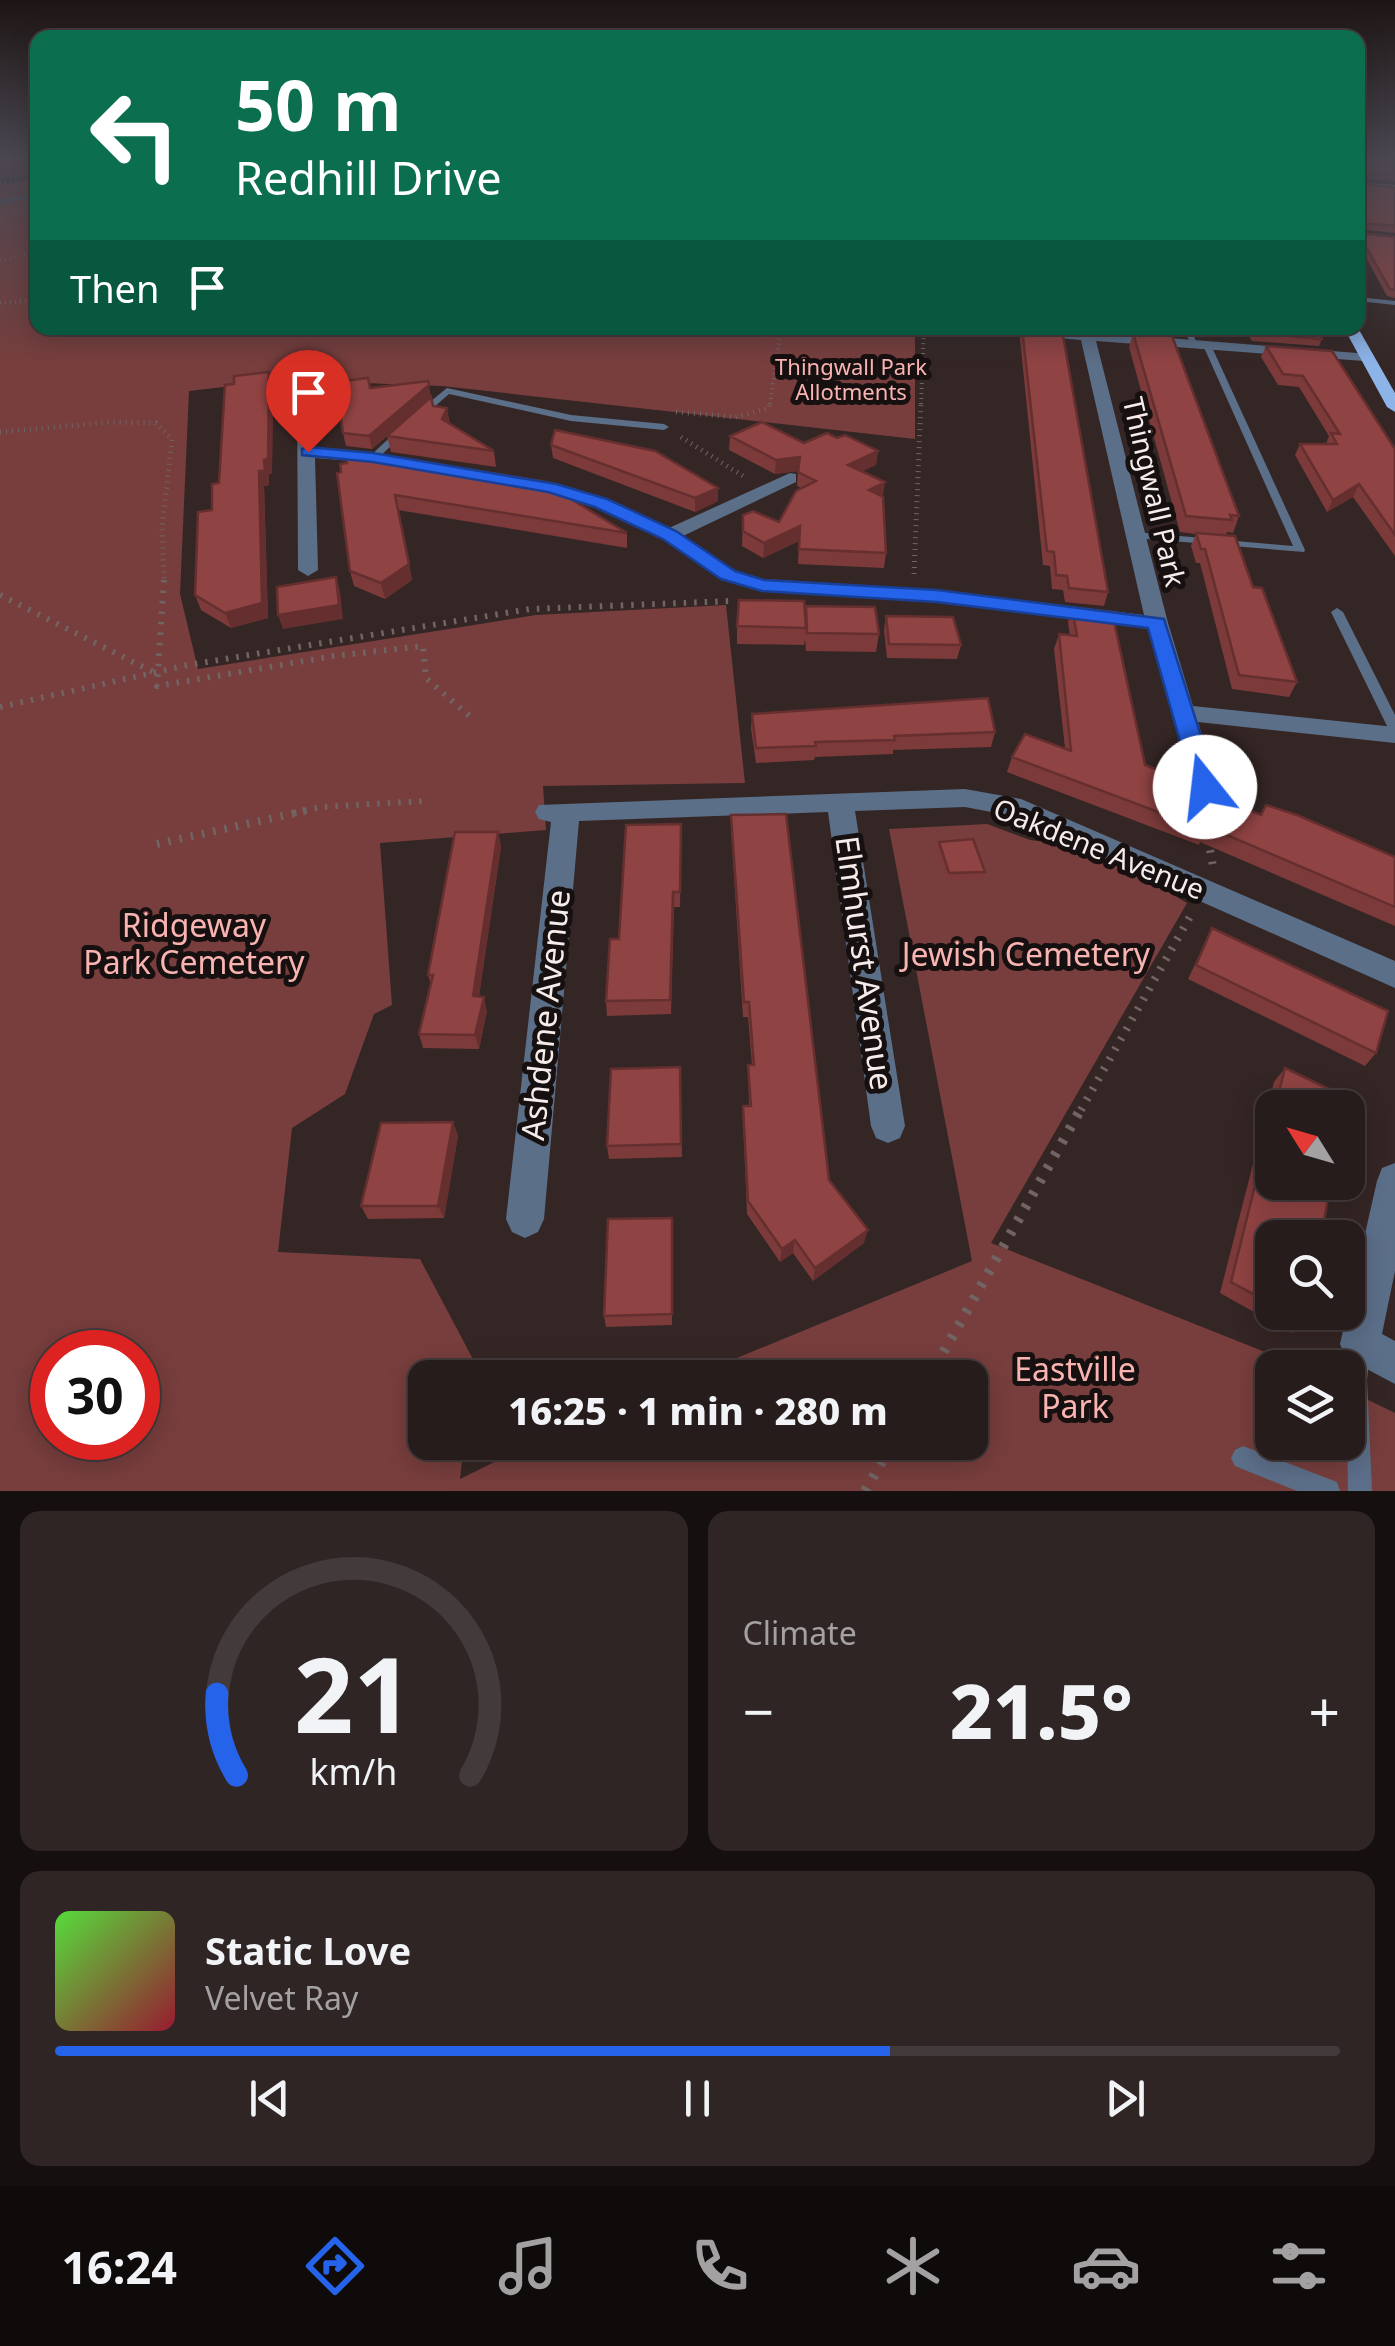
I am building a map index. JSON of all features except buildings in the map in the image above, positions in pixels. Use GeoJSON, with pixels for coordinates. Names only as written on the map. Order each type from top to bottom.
{"type":"FeatureCollection","features":[{"type":"Feature","properties":{"kind":"main road"},"geometry":{"type":"LineString","coordinates":[[1354,335],[1392,399]]}},
{"type":"Feature","properties":{"kind":"street","name":"Thingwall Park"},"geometry":{"type":"LineString","coordinates":[[1085,335],[1157,623],[1205,787]]}},
{"type":"Feature","properties":{"kind":"street"},"geometry":{"type":"LineString","coordinates":[[1159,335],[1364,357]]}},
{"type":"Feature","properties":{"kind":"street"},"geometry":{"type":"LineString","coordinates":[[305,389],[308,570]]}},
{"type":"Feature","properties":{"kind":"street"},"geometry":{"type":"LineString","coordinates":[[308,452],[408,464]]}},
{"type":"Feature","properties":{"kind":"street"},"geometry":{"type":"LineString","coordinates":[[669,535],[790,478]]}},
{"type":"Feature","properties":{"kind":"street"},"geometry":{"type":"LineString","coordinates":[[497,479],[550,488],[601,503],[669,535],[728,575],[762,585],[913,595],[1157,623]]}},
{"type":"Feature","properties":{"kind":"street"},"geometry":{"type":"LineString","coordinates":[[1184,713],[1395,732]]}},
{"type":"Feature","properties":{"kind":"street","name":"Oakdene Avenue"},"geometry":{"type":"LineString","coordinates":[[557,811],[965,798],[1012,806],[1395,975]]}},
{"type":"Feature","properties":{"kind":"street","name":"Elmhurst Avenue"},"geometry":{"type":"LineString","coordinates":[[840,801],[888,1126]]}},
{"type":"Feature","properties":{"kind":"street","name":"Ashdene Avenue"},"geometry":{"type":"LineString","coordinates":[[526,1219],[557,811]]}},
{"type":"Feature","properties":{"kind":"street"},"geometry":{"type":"LineString","coordinates":[[1377,1353],[1395,1181]]}},
{"type":"Feature","properties":{"kind":"lane"},"geometry":{"type":"LineString","coordinates":[[1365,300],[1395,303]]}},
{"type":"Feature","properties":{"kind":"lane"},"geometry":{"type":"LineString","coordinates":[[1136,535],[1300,550],[1196,337]]}},
{"type":"Feature","properties":{"kind":"lane"},"geometry":{"type":"LineString","coordinates":[[373,458],[447,391],[572,418],[664,426]]}},
{"type":"Feature","properties":{"kind":"lane"},"geometry":{"type":"LineString","coordinates":[[1337,612],[1395,732]]}},
{"type":"Feature","properties":{"kind":"lane"},"geometry":{"type":"LineString","coordinates":[[1360,1491],[1356,1380],[1377,1353]]}},
{"type":"Feature","properties":{"kind":"lane"},"geometry":{"type":"LineString","coordinates":[[1243,1458],[1328,1491]]}},
{"type":"Feature","properties":{"kind":"path"},"geometry":{"type":"LineString","coordinates":[[0,260],[30,254]]}},
{"type":"Feature","properties":{"kind":"path"},"geometry":{"type":"LineString","coordinates":[[0,303],[30,301]]}},
{"type":"Feature","properties":{"kind":"path"},"geometry":{"type":"LineString","coordinates":[[666,411],[733,419],[756,416],[769,408],[780,335]]}},
{"type":"Feature","properties":{"kind":"path"},"geometry":{"type":"LineString","coordinates":[[913,595],[924,335]]}},
{"type":"Feature","properties":{"kind":"path"},"geometry":{"type":"LineString","coordinates":[[0,432],[111,422],[156,423],[172,439],[162,528],[164,584],[157,686],[334,656],[424,646],[426,678],[473,719]]}},
{"type":"Feature","properties":{"kind":"path"},"geometry":{"type":"LineString","coordinates":[[664,426],[764,490]]}},
{"type":"Feature","properties":{"kind":"path"},"geometry":{"type":"LineString","coordinates":[[0,707],[188,665],[530,609],[741,600],[762,585]]}},
{"type":"Feature","properties":{"kind":"path"},"geometry":{"type":"LineString","coordinates":[[0,594],[156,674]]}},
{"type":"Feature","properties":{"kind":"path"},"geometry":{"type":"LineString","coordinates":[[157,844],[322,807],[424,801]]}},
{"type":"Feature","properties":{"kind":"path"},"geometry":{"type":"LineString","coordinates":[[939,1360],[1205,892],[1213,871],[1206,825]]}},
{"type":"Feature","properties":{"kind":"path"},"geometry":{"type":"LineString","coordinates":[[865,1491],[883,1460]]}},
{"type":"Feature","properties":{"kind":"green space"},"geometry":{"type":"Polygon","coordinates":[[[0,227],[30,227],[30,335],[915,335],[915,439],[442,386],[285,380],[189,391],[180,594],[198,669],[536,615],[726,605],[745,783],[543,786],[546,830],[380,843],[392,1005],[374,1014],[345,1094],[292,1128],[278,1252],[420,1259],[473,1360],[408,1360],[408,1460],[462,1460],[460,1479],[499,1460],[988,1460],[988,1360],[732,1360],[972,1261],[889,829],[987,824],[1030,840],[1092,848],[1187,903],[991,1243],[1260,1350],[1255,1350],[1255,1460],[1365,1460],[1365,1398],[1395,1413],[1395,1491],[0,1491],[0,227]]]}},
{"type":"Feature","properties":{"kind":"route"},"geometry":{"type":"LineString","coordinates":[[308,452],[373,458],[550,488],[601,503],[669,535],[728,575],[762,585],[937,596],[1157,623],[1205,787]]}},
{"type":"Feature","properties":{"kind":"park label","name":"Thingwall Park Allotments"},"geometry":{"type":"Point","coordinates":[851,380]}},
{"type":"Feature","properties":{"kind":"park label","name":"Ridgeway Park Cemetery"},"geometry":{"type":"Point","coordinates":[194,944]}},
{"type":"Feature","properties":{"kind":"park label","name":"Jewish Cemetery"},"geometry":{"type":"Point","coordinates":[1026,955]}},
{"type":"Feature","properties":{"kind":"park label","name":"Eastville Park"},"geometry":{"type":"Point","coordinates":[1075,1388]}}]}
